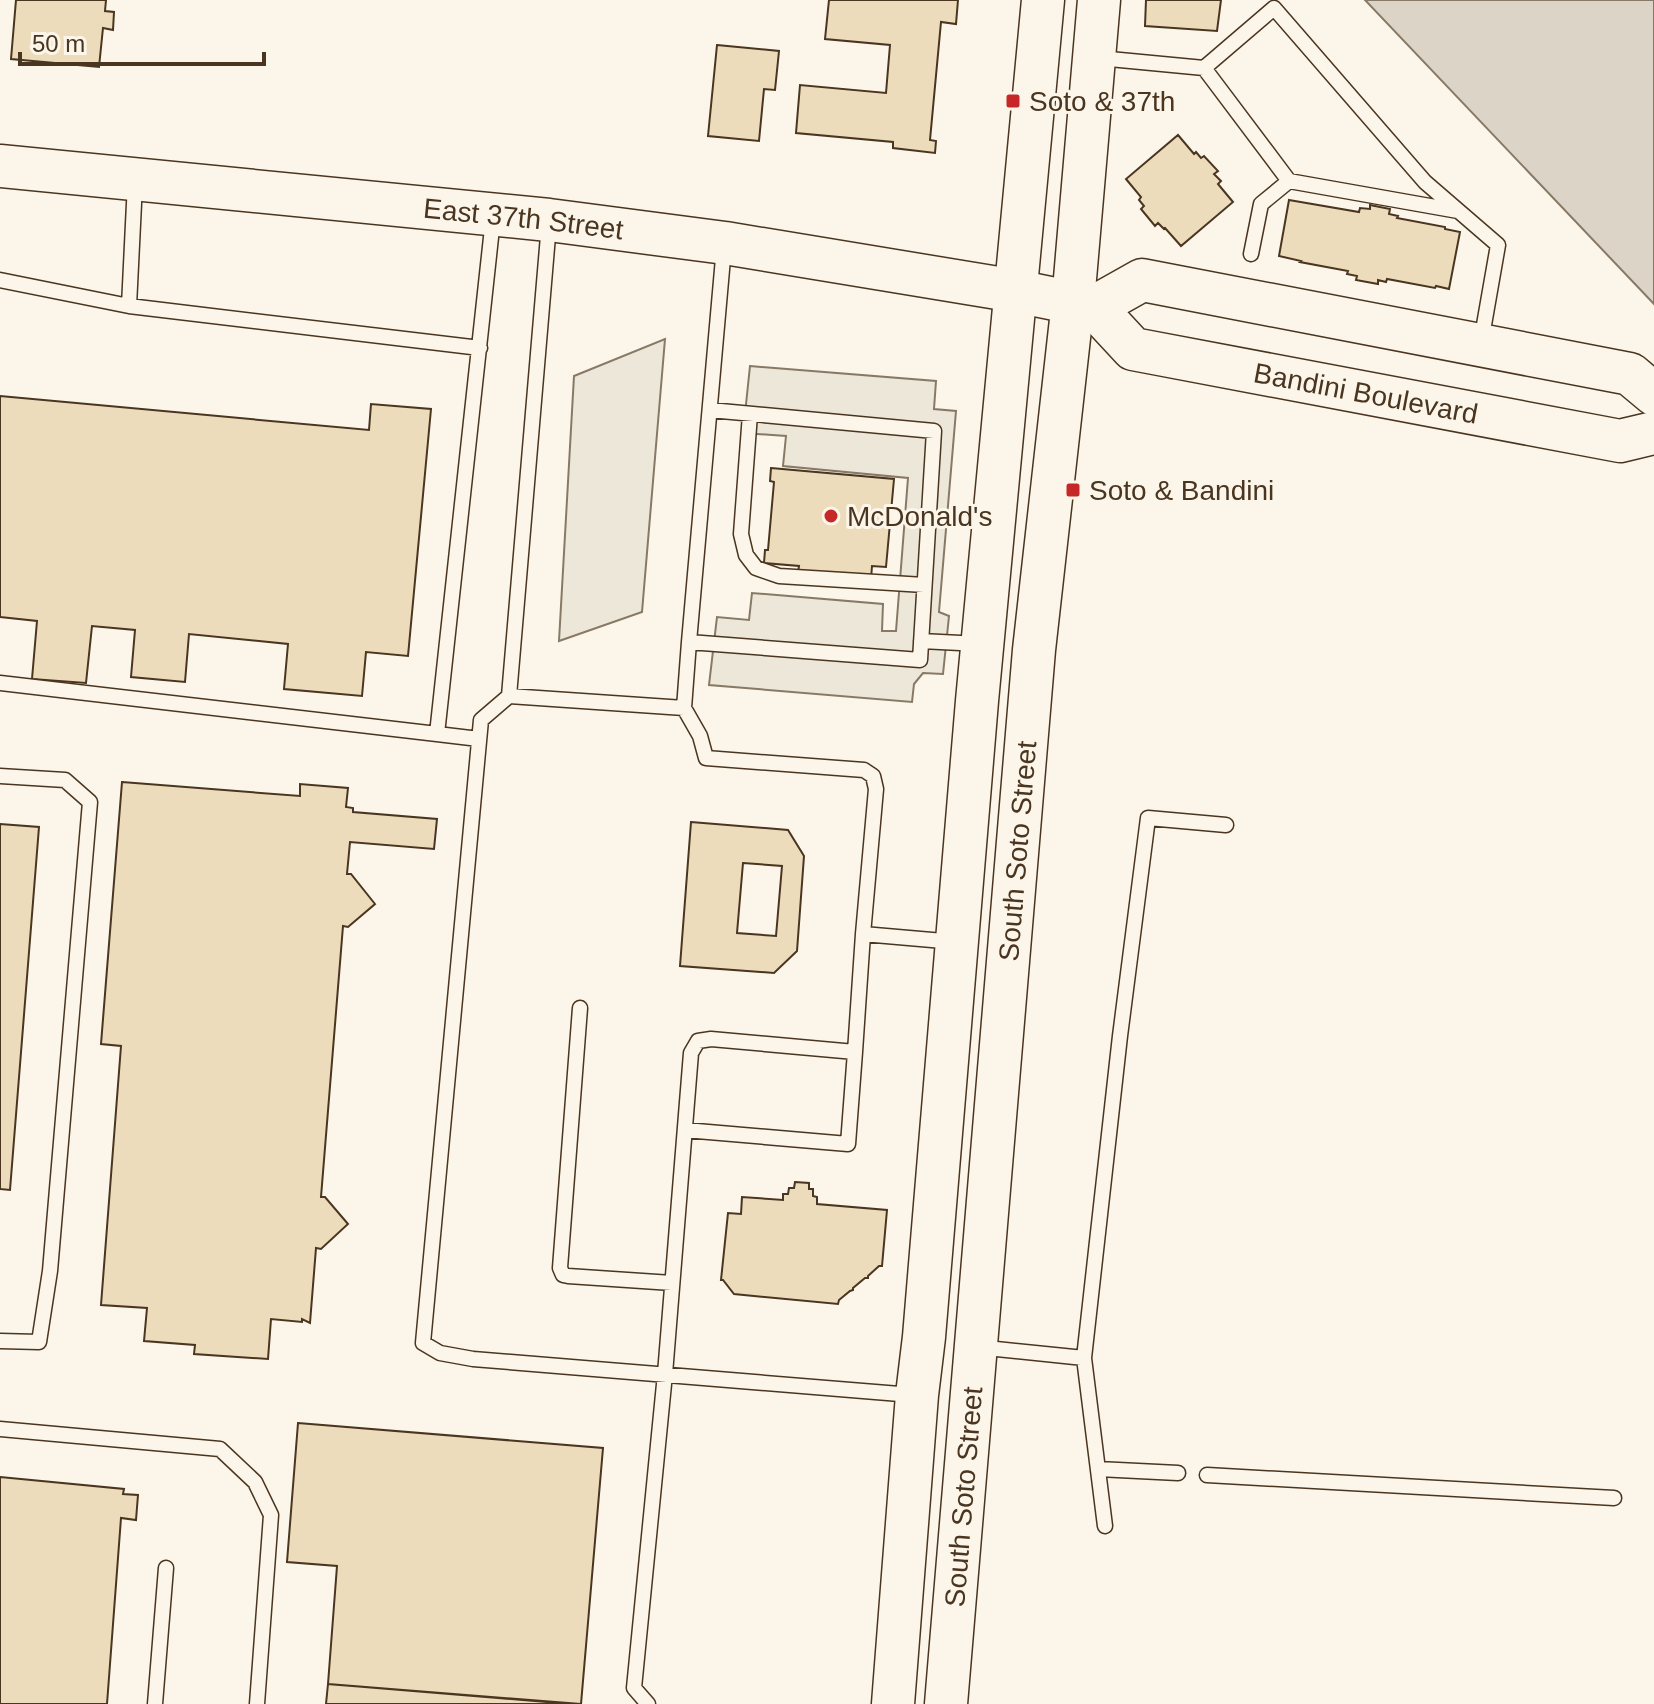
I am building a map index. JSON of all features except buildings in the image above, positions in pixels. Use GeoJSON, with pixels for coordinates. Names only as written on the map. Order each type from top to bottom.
{"type":"FeatureCollection","features":[{"type":"Feature","properties":{"kind":"main road","name":"South Soto Street"},"geometry":{"type":"LineString","coordinates":[[946,1704],[1033,664],[1057,299],[1043,0]]}},
{"type":"Feature","properties":{"kind":"main road","name":"South Soto Street"},"geometry":{"type":"LineString","coordinates":[[893,1704],[983,645],[1057,299],[1094,58],[1099,0]]}},
{"type":"Feature","properties":{"kind":"main road","name":"East 37th Street"},"geometry":{"type":"LineString","coordinates":[[0,166],[549,220],[725,243],[1057,299]]}},
{"type":"Feature","properties":{"kind":"main road"},"geometry":{"type":"LineString","coordinates":[[1057,299],[1142,280],[1630,374],[1654,394]]}},
{"type":"Feature","properties":{"kind":"main road","name":"Bandini Boulevard"},"geometry":{"type":"LineString","coordinates":[[1057,299],[1133,349],[1620,441],[1654,433]]}},
{"type":"Feature","properties":{"kind":"main road"},"geometry":{"type":"LineString","coordinates":[[917,1395],[973,1401]]}},
{"type":"Feature","properties":{"kind":"lane"},"geometry":{"type":"LineString","coordinates":[[1204,68],[1271,4],[1425,182],[1498,245],[1481,346]]}},
{"type":"Feature","properties":{"kind":"lane"},"geometry":{"type":"LineString","coordinates":[[1094,58],[1204,68],[1289,181],[1461,211]]}},
{"type":"Feature","properties":{"kind":"lane"},"geometry":{"type":"LineString","coordinates":[[129,306],[135,179]]}},
{"type":"Feature","properties":{"kind":"lane"},"geometry":{"type":"LineString","coordinates":[[1251,254],[1261,204],[1289,181]]}},
{"type":"Feature","properties":{"kind":"lane"},"geometry":{"type":"LineString","coordinates":[[437,734],[493,215]]}},
{"type":"Feature","properties":{"kind":"lane"},"geometry":{"type":"LineString","coordinates":[[509,696],[549,220]]}},
{"type":"Feature","properties":{"kind":"lane"},"geometry":{"type":"LineString","coordinates":[[685,1130],[848,1144],[876,789],[873,776],[864,770],[706,758],[700,736],[684,708],[725,243]]}},
{"type":"Feature","properties":{"kind":"lane"},"geometry":{"type":"LineString","coordinates":[[0,280],[129,306],[480,348]]}},
{"type":"Feature","properties":{"kind":"lane"},"geometry":{"type":"LineString","coordinates":[[689,642],[920,660],[934,431],[710,410]]}},
{"type":"Feature","properties":{"kind":"lane"},"geometry":{"type":"LineString","coordinates":[[750,414],[741,534],[746,555],[756,568],[779,576],[924,585]]}},
{"type":"Feature","properties":{"kind":"lane"},"geometry":{"type":"LineString","coordinates":[[921,641],[983,645]]}},
{"type":"Feature","properties":{"kind":"lane"},"geometry":{"type":"LineString","coordinates":[[0,683],[479,739]]}},
{"type":"Feature","properties":{"kind":"lane"},"geometry":{"type":"LineString","coordinates":[[684,708],[509,696],[481,720],[423,1343],[440,1353],[473,1359],[917,1395]]}},
{"type":"Feature","properties":{"kind":"lane"},"geometry":{"type":"LineString","coordinates":[[0,776],[65,780],[90,802],[50,1271],[39,1342],[0,1341]]}},
{"type":"Feature","properties":{"kind":"lane"},"geometry":{"type":"LineString","coordinates":[[1105,1526],[1084,1358],[1148,818],[1226,825]]}},
{"type":"Feature","properties":{"kind":"lane"},"geometry":{"type":"LineString","coordinates":[[863,934],[957,942]]}},
{"type":"Feature","properties":{"kind":"lane"},"geometry":{"type":"LineString","coordinates":[[580,1008],[560,1268],[563,1275],[568,1276],[672,1283]]}},
{"type":"Feature","properties":{"kind":"lane"},"geometry":{"type":"LineString","coordinates":[[648,1704],[634,1688],[665,1374],[691,1053],[698,1041],[711,1039],[855,1052]]}},
{"type":"Feature","properties":{"kind":"lane"},"geometry":{"type":"LineString","coordinates":[[976,1347],[1084,1358]]}},
{"type":"Feature","properties":{"kind":"lane"},"geometry":{"type":"LineString","coordinates":[[0,1429],[220,1449],[255,1482],[271,1515],[257,1704]]}},
{"type":"Feature","properties":{"kind":"lane"},"geometry":{"type":"LineString","coordinates":[[1098,1469],[1178,1473]]}},
{"type":"Feature","properties":{"kind":"lane"},"geometry":{"type":"LineString","coordinates":[[1207,1475],[1614,1498]]}},
{"type":"Feature","properties":{"kind":"lane"},"geometry":{"type":"LineString","coordinates":[[155,1704],[166,1568]]}},
{"type":"Feature","properties":{"kind":"shaded area"},"geometry":{"type":"Polygon","coordinates":[[[1365,0],[1654,0],[1654,304],[1365,0]]]}},
{"type":"Feature","properties":{"kind":"shaded area"},"geometry":{"type":"Polygon","coordinates":[[[665,339],[642,612],[559,641],[574,376],[665,339]]]}},
{"type":"Feature","properties":{"kind":"shaded area"},"geometry":{"type":"Polygon","coordinates":[[[750,366],[936,381],[934,409],[956,411],[939,612],[949,616],[943,674],[923,673],[914,684],[912,702],[709,685],[717,617],[749,620],[752,593],[883,604],[882,631],[896,631],[908,478],[783,466],[786,436],[743,433],[750,366]]]}},
{"type":"Feature","properties":{"kind":"place","name":"Soto & 37th"},"geometry":{"type":"Point","coordinates":[1013,101]}},
{"type":"Feature","properties":{"kind":"place","name":"Soto & Bandini"},"geometry":{"type":"Point","coordinates":[1073,490]}},
{"type":"Feature","properties":{"kind":"place","name":"McDonald's"},"geometry":{"type":"Point","coordinates":[831,516]}}]}
